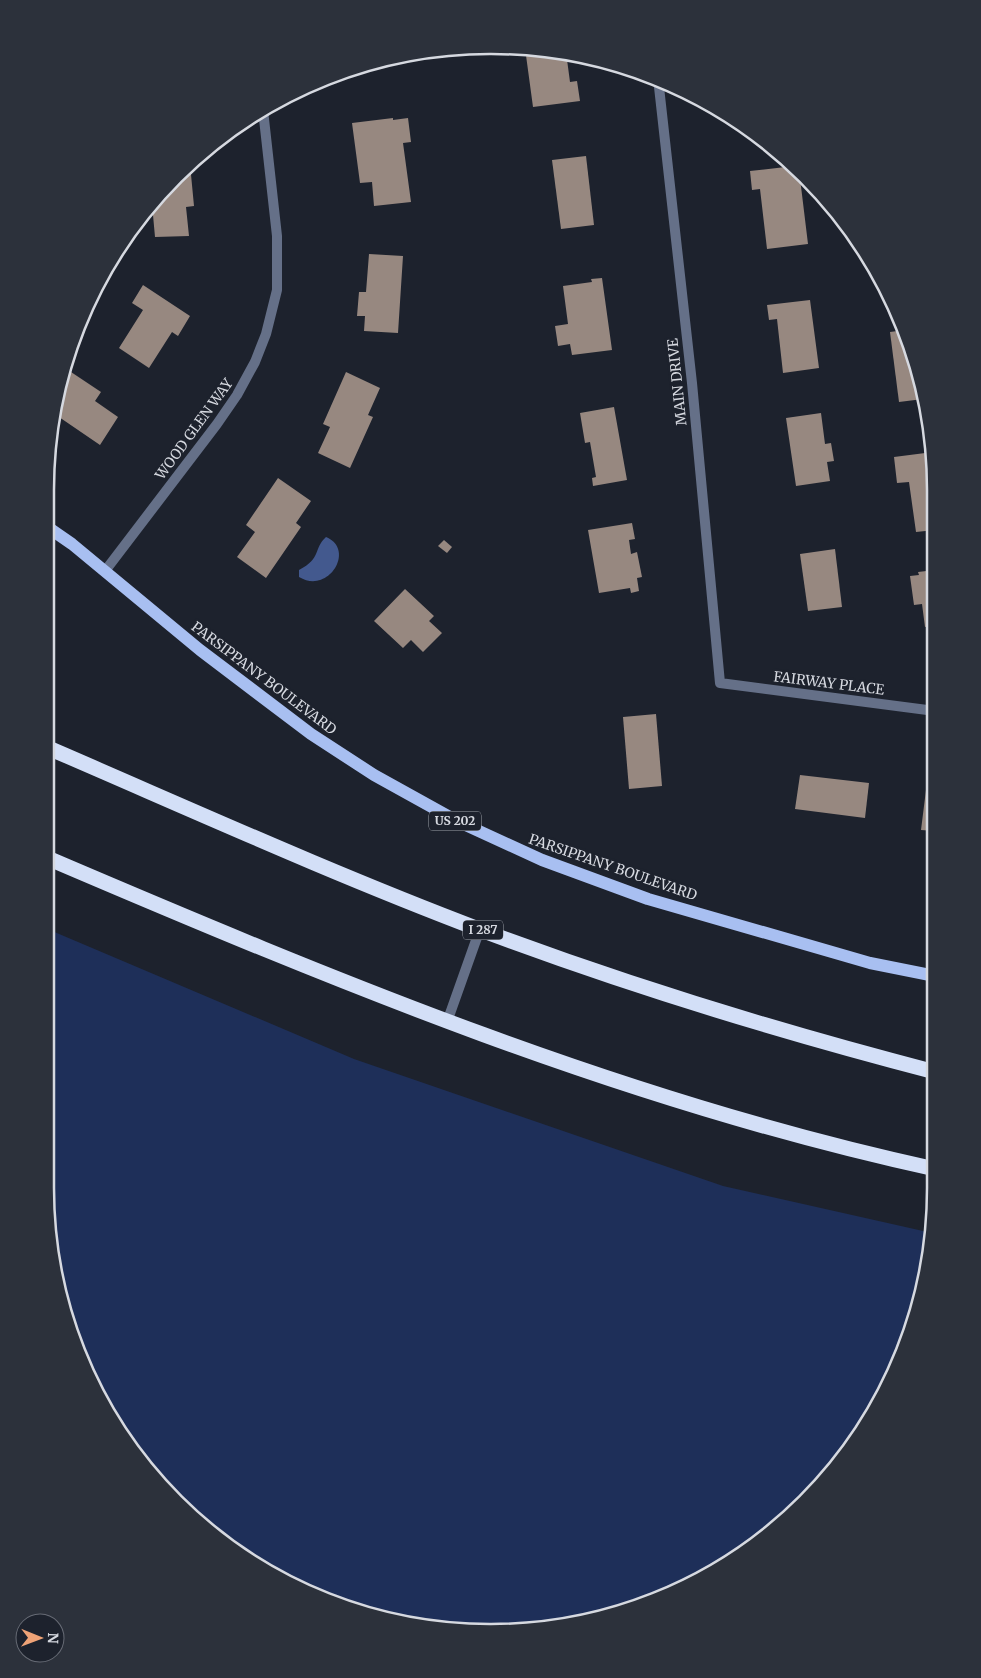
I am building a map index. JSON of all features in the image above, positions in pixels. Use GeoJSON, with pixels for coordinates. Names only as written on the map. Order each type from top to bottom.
{"type":"FeatureCollection","features":[{"type":"Feature","properties":{"kind":"highway","name":"I 287"},"geometry":{"type":"LineString","coordinates":[[54,750],[270,844],[480,929],[599,972],[717,1011],[831,1045],[927,1070]]}},
{"type":"Feature","properties":{"kind":"highway"},"geometry":{"type":"LineString","coordinates":[[54,860],[333,978],[447,1022],[570,1066],[689,1104],[809,1139],[927,1167]]}},
{"type":"Feature","properties":{"kind":"main road","name":"PARSIPPANY BOULEVARD"},"geometry":{"type":"LineString","coordinates":[[54,532],[72,544],[200,650],[311,734],[374,775],[456,821],[542,860],[648,899],[870,963],[927,974]]}},
{"type":"Feature","properties":{"kind":"street","name":"MAIN DRIVE"},"geometry":{"type":"LineString","coordinates":[[659,87],[692,383],[720,683]]}},
{"type":"Feature","properties":{"kind":"street","name":"WOOD GLEN WAY"},"geometry":{"type":"LineString","coordinates":[[105,571],[237,395],[255,362],[266,334],[277,290],[277,236],[264,117]]}},
{"type":"Feature","properties":{"kind":"street","name":"FAIRWAY PLACE"},"geometry":{"type":"LineString","coordinates":[[720,683],[927,710]]}},
{"type":"Feature","properties":{"kind":"street"},"geometry":{"type":"LineString","coordinates":[[447,1022],[480,929]]}},
{"type":"Feature","properties":{"kind":"shaded area"},"geometry":{"type":"Polygon","coordinates":[[[326,537],[335,543],[339,551],[339,560],[335,568],[329,575],[320,580],[310,581],[299,577],[299,570],[311,561],[326,537]]]}},
{"type":"Feature","properties":{"kind":"shaded area"},"geometry":{"type":"Polygon","coordinates":[[[54,932],[354,1059],[723,1186],[925,1231],[919,1273],[912,1301],[894,1355],[882,1381],[854,1430],[819,1475],[799,1496],[756,1534],[709,1566],[658,1591],[631,1601],[576,1616],[548,1621],[519,1623],[490,1624],[433,1621],[377,1609],[323,1591],[272,1566],[248,1551],[203,1516],[182,1496],[162,1475],[127,1430],[112,1406],[87,1355],[69,1301],[57,1245],[54,1188],[54,932]]]}},
{"type":"Feature","properties":{"kind":"building"},"geometry":{"type":"Polygon","coordinates":[[[526,55],[567,60],[570,82],[577,81],[580,101],[533,107],[526,55]]]}},
{"type":"Feature","properties":{"kind":"building"},"geometry":{"type":"Polygon","coordinates":[[[393,118],[393,120],[408,118],[411,142],[403,143],[411,202],[374,206],[372,182],[360,183],[352,123],[393,118]]]}},
{"type":"Feature","properties":{"kind":"building"},"geometry":{"type":"Polygon","coordinates":[[[586,156],[594,225],[561,229],[552,160],[586,156]]]}},
{"type":"Feature","properties":{"kind":"building"},"geometry":{"type":"Polygon","coordinates":[[[783,167],[801,184],[808,244],[767,249],[760,189],[752,190],[750,171],[783,167]]]}},
{"type":"Feature","properties":{"kind":"building"},"geometry":{"type":"Polygon","coordinates":[[[191,174],[194,206],[186,207],[189,236],[155,237],[153,214],[191,174]]]}},
{"type":"Feature","properties":{"kind":"building"},"geometry":{"type":"Polygon","coordinates":[[[369,254],[403,256],[398,333],[364,331],[365,316],[357,316],[359,292],[366,292],[369,254]]]}},
{"type":"Feature","properties":{"kind":"building"},"geometry":{"type":"Polygon","coordinates":[[[602,278],[612,350],[572,355],[570,344],[558,346],[555,326],[568,324],[563,286],[592,282],[591,279],[602,278]]]}},
{"type":"Feature","properties":{"kind":"building"},"geometry":{"type":"Polygon","coordinates":[[[143,285],[190,316],[178,336],[172,332],[149,368],[119,348],[143,310],[132,303],[143,285]]]}},
{"type":"Feature","properties":{"kind":"building"},"geometry":{"type":"Polygon","coordinates":[[[810,300],[819,368],[783,373],[777,319],[769,320],[767,305],[810,300]]]}},
{"type":"Feature","properties":{"kind":"building"},"geometry":{"type":"Polygon","coordinates":[[[897,331],[918,400],[899,402],[890,332],[897,331]]]}},
{"type":"Feature","properties":{"kind":"building"},"geometry":{"type":"Polygon","coordinates":[[[71,372],[101,392],[95,401],[118,417],[100,445],[60,418],[71,372]]]}},
{"type":"Feature","properties":{"kind":"building"},"geometry":{"type":"Polygon","coordinates":[[[346,372],[380,388],[368,415],[373,417],[350,468],[318,453],[330,427],[323,424],[346,372]]]}},
{"type":"Feature","properties":{"kind":"building"},"geometry":{"type":"Polygon","coordinates":[[[614,407],[627,480],[593,486],[592,478],[596,477],[590,442],[585,443],[580,413],[614,407]]]}},
{"type":"Feature","properties":{"kind":"building"},"geometry":{"type":"Polygon","coordinates":[[[821,413],[825,444],[831,443],[834,461],[827,462],[830,481],[796,486],[786,418],[821,413]]]}},
{"type":"Feature","properties":{"kind":"building"},"geometry":{"type":"Polygon","coordinates":[[[925,453],[927,531],[916,532],[909,482],[897,483],[894,457],[925,453]]]}},
{"type":"Feature","properties":{"kind":"building"},"geometry":{"type":"Polygon","coordinates":[[[278,478],[311,501],[296,523],[301,527],[266,578],[237,557],[255,532],[246,525],[278,478]]]}},
{"type":"Feature","properties":{"kind":"building"},"geometry":{"type":"Polygon","coordinates":[[[632,523],[635,539],[629,540],[631,554],[637,552],[642,577],[637,578],[639,591],[631,593],[630,588],[599,593],[588,530],[632,523]]]}},
{"type":"Feature","properties":{"kind":"building"},"geometry":{"type":"Polygon","coordinates":[[[444,540],[452,547],[447,553],[438,546],[444,540]]]}},
{"type":"Feature","properties":{"kind":"building"},"geometry":{"type":"Polygon","coordinates":[[[835,549],[842,607],[808,611],[800,554],[835,549]]]}},
{"type":"Feature","properties":{"kind":"building"},"geometry":{"type":"Polygon","coordinates":[[[927,571],[927,627],[925,627],[922,604],[914,605],[910,576],[919,575],[918,572],[927,571]]]}},
{"type":"Feature","properties":{"kind":"building"},"geometry":{"type":"Polygon","coordinates":[[[405,589],[434,616],[429,621],[442,633],[423,652],[411,640],[403,648],[374,621],[405,589]]]}},
{"type":"Feature","properties":{"kind":"building"},"geometry":{"type":"Polygon","coordinates":[[[656,714],[662,786],[629,789],[623,717],[656,714]]]}},
{"type":"Feature","properties":{"kind":"building"},"geometry":{"type":"Polygon","coordinates":[[[800,775],[869,783],[865,818],[795,809],[800,775]]]}},
{"type":"Feature","properties":{"kind":"building"},"geometry":{"type":"Polygon","coordinates":[[[926,790],[927,790],[927,830],[921,830],[926,790]]]}}]}
